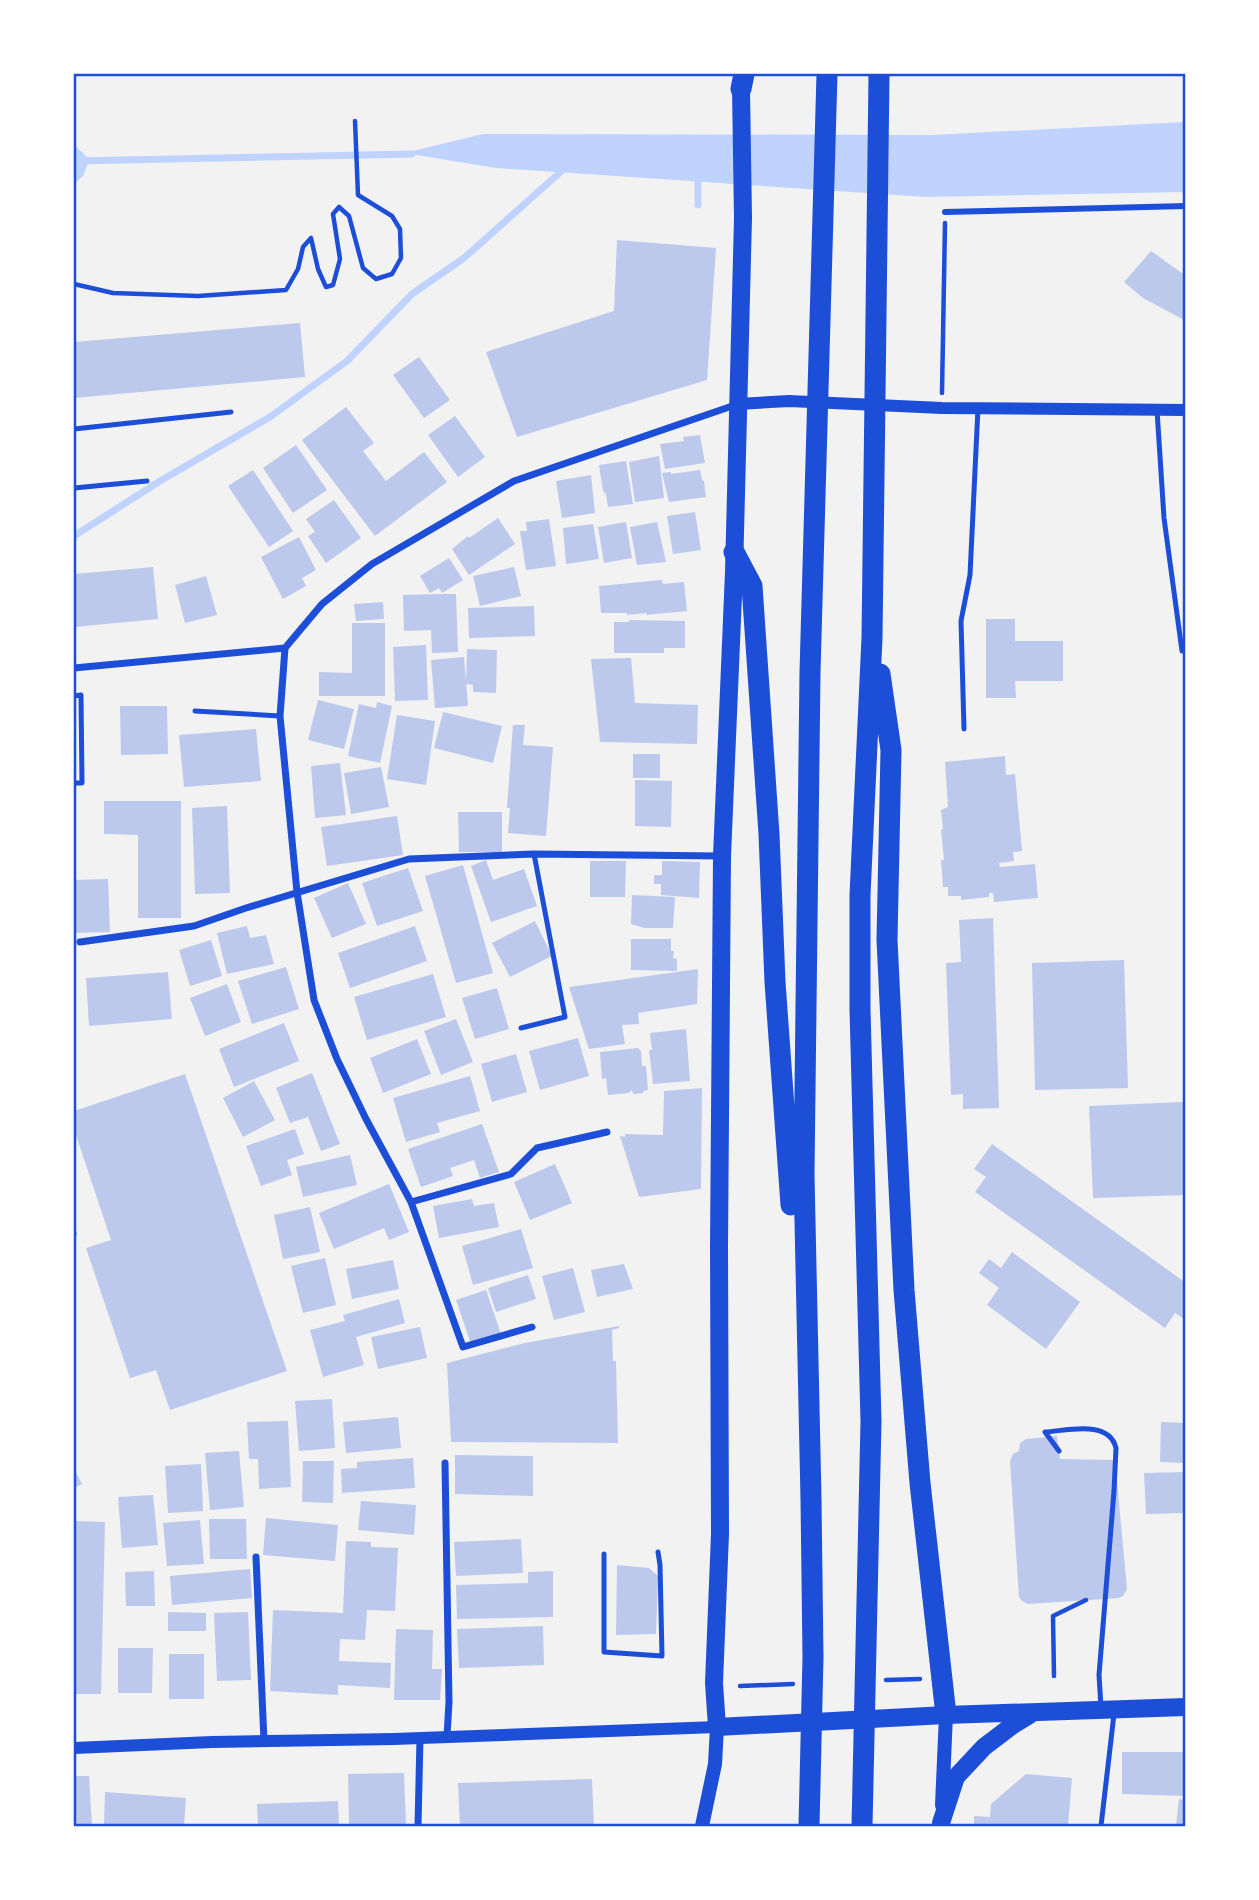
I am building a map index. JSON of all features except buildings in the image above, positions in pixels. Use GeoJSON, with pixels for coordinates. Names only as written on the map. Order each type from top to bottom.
{"type":"FeatureCollection","features":[{"type":"Feature","properties":{"kind":"highway"},"geometry":{"type":"LineString","coordinates":[[809,1826],[813,1657],[804,1175],[810,672],[827,74]]}},
{"type":"Feature","properties":{"kind":"highway"},"geometry":{"type":"LineString","coordinates":[[862,1826],[870,1420],[860,1009],[860,895],[872,638],[879,83]]}},
{"type":"Feature","properties":{"kind":"highway"},"geometry":{"type":"LineString","coordinates":[[734,552],[752,586],[769,834],[776,996],[811,1499]]}},
{"type":"Feature","properties":{"kind":"highway"},"geometry":{"type":"LineString","coordinates":[[872,638],[879,666],[891,750],[887,940],[904,1290],[920,1483],[946,1715]]}},
{"type":"Feature","properties":{"kind":"main road"},"geometry":{"type":"LineString","coordinates":[[702,1826],[715,1763],[717,1727],[715,1683],[720,1534],[722,856],[743,218],[742,85]]}},
{"type":"Feature","properties":{"kind":"main road"},"geometry":{"type":"LineString","coordinates":[[717,1727],[946,1715],[1185,1707]]}},
{"type":"Feature","properties":{"kind":"main road"},"geometry":{"type":"LineString","coordinates":[[941,1825],[956,1777],[984,1746],[1035,1712]]}},
{"type":"Feature","properties":{"kind":"main road"},"geometry":{"type":"LineString","coordinates":[[941,1825],[946,1715]]}},
{"type":"Feature","properties":{"kind":"street"},"geometry":{"type":"LineString","coordinates":[[945,212],[1185,206]]}},
{"type":"Feature","properties":{"kind":"street"},"geometry":{"type":"LineString","coordinates":[[532,1327],[463,1348],[411,1202],[337,1059],[314,1000],[297,892],[279,716],[285,648],[322,604],[372,564],[514,481],[738,404],[789,401],[942,408],[1185,410]]}},
{"type":"Feature","properties":{"kind":"street"},"geometry":{"type":"LineString","coordinates":[[74,668],[285,648]]}},
{"type":"Feature","properties":{"kind":"street"},"geometry":{"type":"LineString","coordinates":[[80,942],[194,926],[409,859],[534,854],[722,856]]}},
{"type":"Feature","properties":{"kind":"street"},"geometry":{"type":"LineString","coordinates":[[411,1202],[511,1174],[537,1148],[607,1132]]}},
{"type":"Feature","properties":{"kind":"street"},"geometry":{"type":"LineString","coordinates":[[445,1463],[449,1702],[447,1736]]}},
{"type":"Feature","properties":{"kind":"street"},"geometry":{"type":"LineString","coordinates":[[256,1557],[264,1741]]}},
{"type":"Feature","properties":{"kind":"street"},"geometry":{"type":"LineString","coordinates":[[74,1748],[717,1727]]}},
{"type":"Feature","properties":{"kind":"street"},"geometry":{"type":"LineString","coordinates":[[418,1826],[419,1738]]}},
{"type":"Feature","properties":{"kind":"lane"},"geometry":{"type":"LineString","coordinates":[[964,729],[961,621],[970,575],[978,408]]}},
{"type":"Feature","properties":{"kind":"lane"},"geometry":{"type":"LineString","coordinates":[[1157,410],[1164,518],[1182,651]]}},
{"type":"Feature","properties":{"kind":"lane"},"geometry":{"type":"LineString","coordinates":[[74,429],[231,412]]}},
{"type":"Feature","properties":{"kind":"lane"},"geometry":{"type":"LineString","coordinates":[[74,488],[147,481]]}},
{"type":"Feature","properties":{"kind":"lane"},"geometry":{"type":"LineString","coordinates":[[74,696],[81,695],[82,770],[82,783],[74,783]]}},
{"type":"Feature","properties":{"kind":"lane"},"geometry":{"type":"LineString","coordinates":[[195,711],[279,716]]}},
{"type":"Feature","properties":{"kind":"lane"},"geometry":{"type":"LineString","coordinates":[[522,1028],[565,1017],[534,854]]}},
{"type":"Feature","properties":{"kind":"lane"},"geometry":{"type":"LineString","coordinates":[[1059,1451],[1045,1432],[1095,1429],[1109,1435],[1116,1448],[1100,1675],[1108,1710],[1101,1826]]}},
{"type":"Feature","properties":{"kind":"lane"},"geometry":{"type":"LineString","coordinates":[[604,1554],[604,1652],[662,1656],[660,1565],[657,1552]]}},
{"type":"Feature","properties":{"kind":"path"},"geometry":{"type":"LineString","coordinates":[[74,284],[113,293],[198,296],[286,290],[298,269],[303,247],[311,238],[318,270],[326,287],[333,285],[340,259],[333,214],[339,207],[349,216],[363,268],[376,279],[393,274],[401,258],[400,229],[392,216],[358,195],[355,121]]}},
{"type":"Feature","properties":{"kind":"path"},"geometry":{"type":"LineString","coordinates":[[942,408],[945,212]]}},
{"type":"Feature","properties":{"kind":"path"},"geometry":{"type":"LineString","coordinates":[[1054,1676],[1053,1616],[1086,1600]]}},
{"type":"Feature","properties":{"kind":"water"},"geometry":{"type":"Polygon","coordinates":[[[1185,122],[1185,192],[926,197],[496,168],[404,153],[483,134],[931,135],[1185,122]]]}},
{"type":"Feature","properties":{"kind":"water"},"geometry":{"type":"Polygon","coordinates":[[[74,145],[89,161],[83,176],[74,184],[74,145]]]}},
{"type":"Feature","properties":{"kind":"waterway"},"geometry":{"type":"LineString","coordinates":[[74,161],[412,154]]}},
{"type":"Feature","properties":{"kind":"waterway"},"geometry":{"type":"LineString","coordinates":[[74,536],[160,481],[270,417],[347,361],[412,294],[464,258],[566,167]]}},
{"type":"Feature","properties":{"kind":"waterway"},"geometry":{"type":"LineString","coordinates":[[698,174],[698,205]]}}]}
